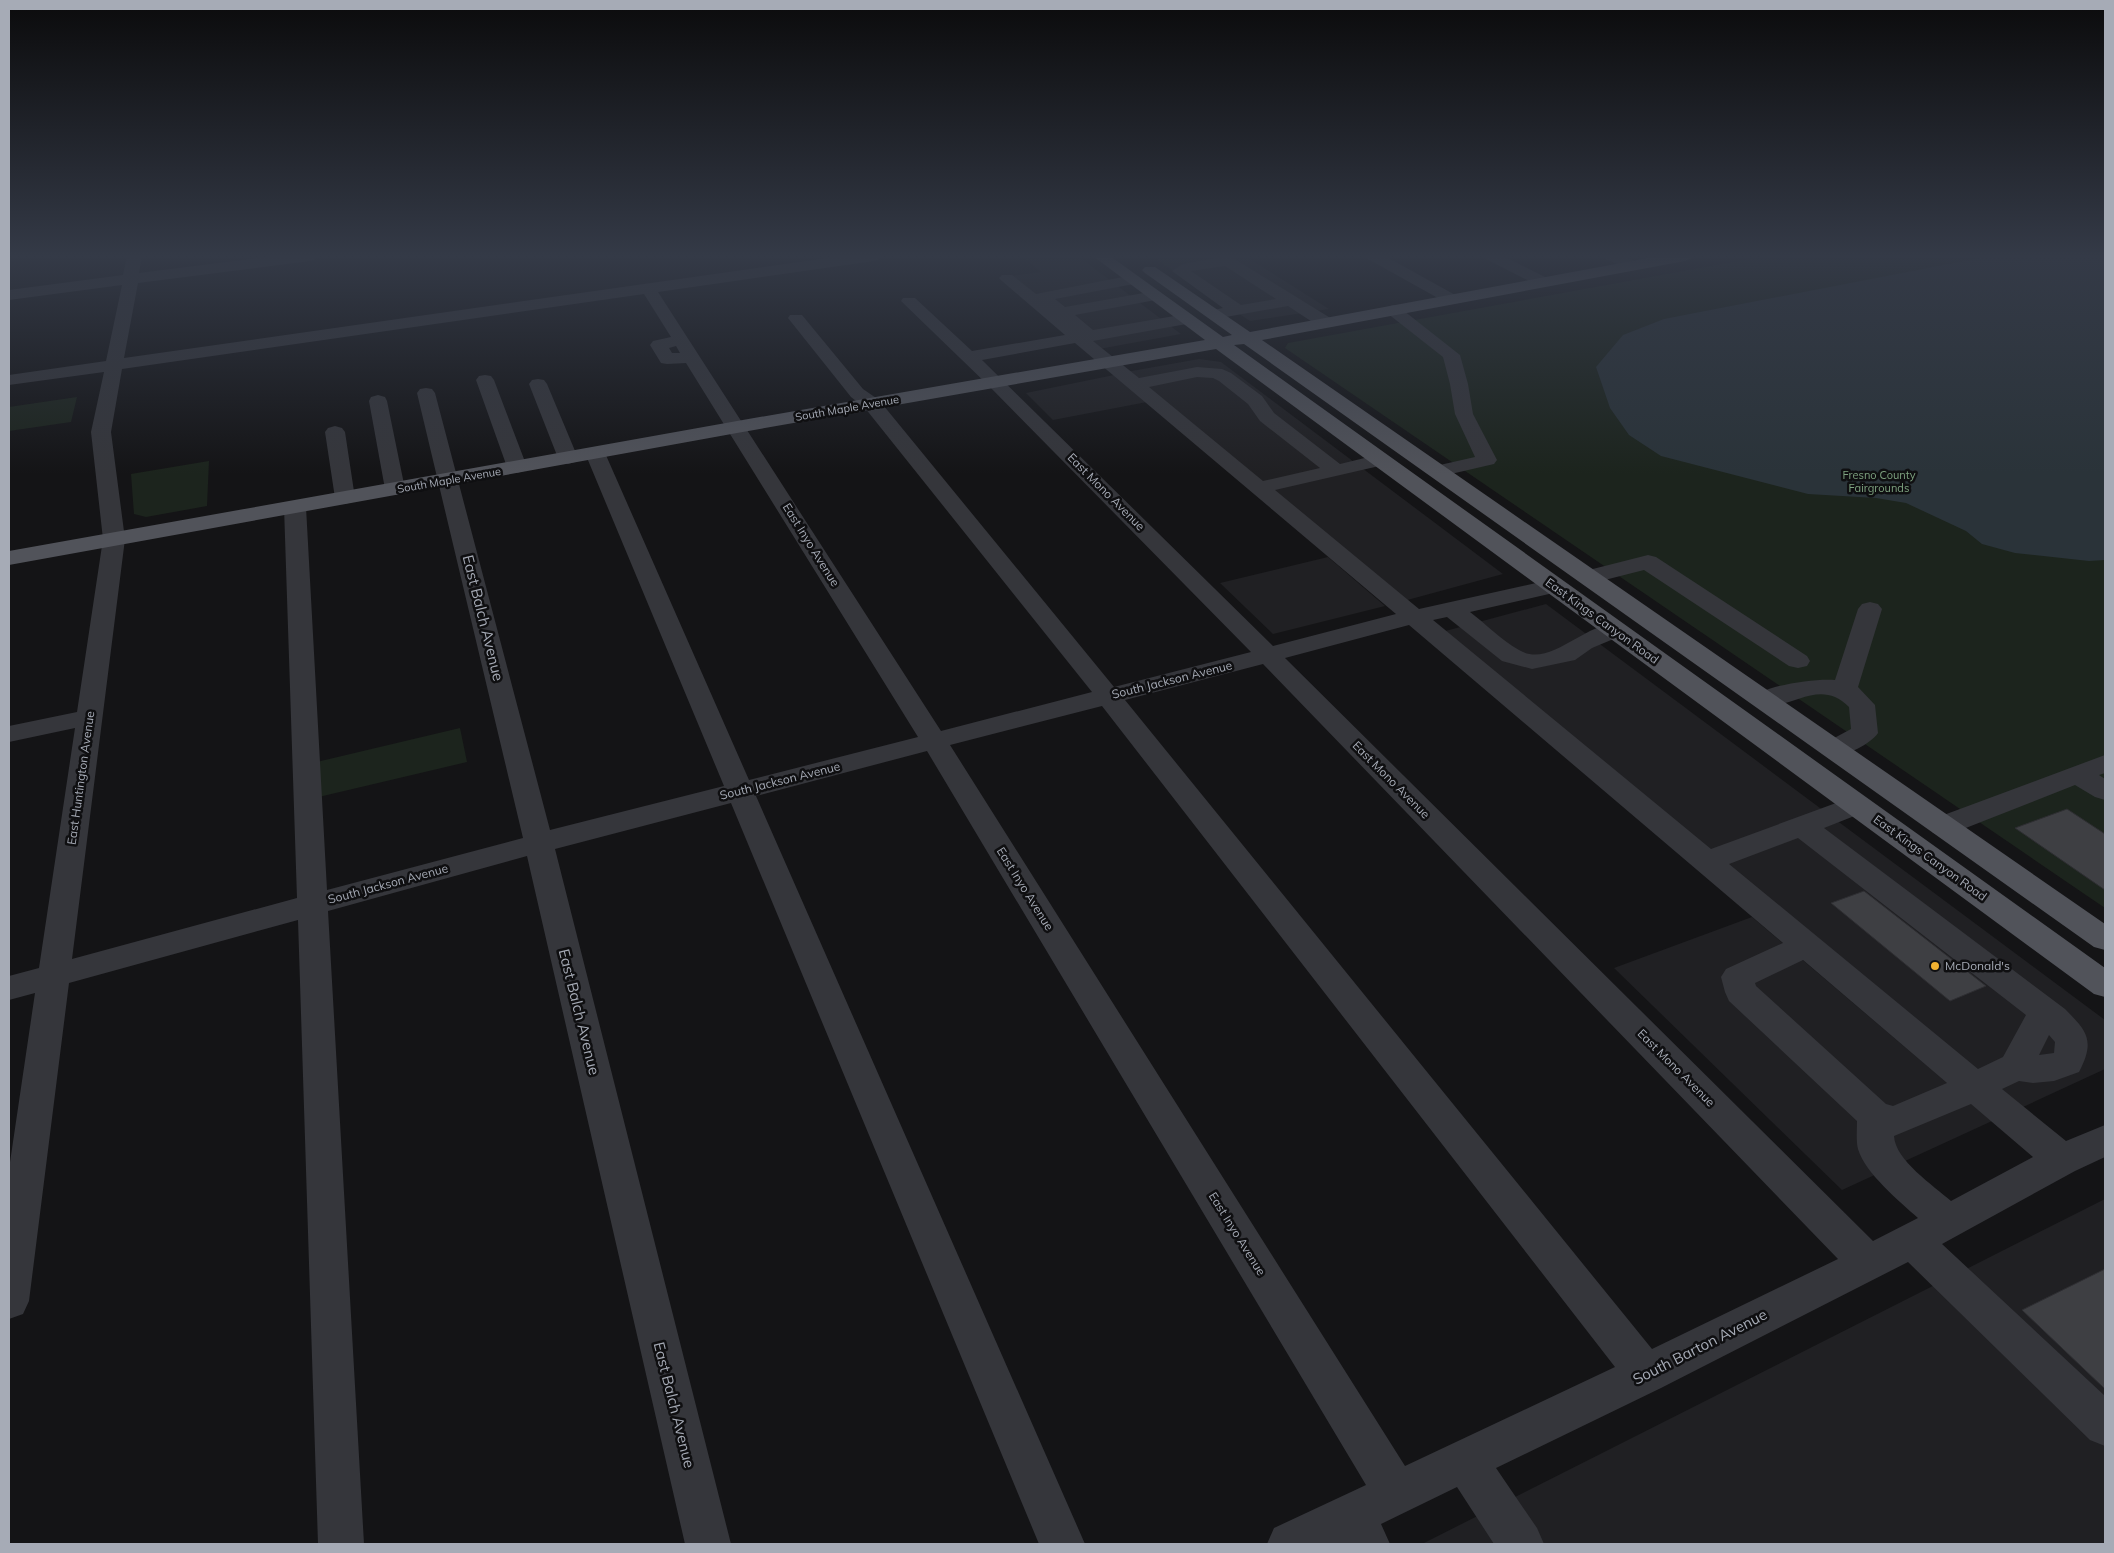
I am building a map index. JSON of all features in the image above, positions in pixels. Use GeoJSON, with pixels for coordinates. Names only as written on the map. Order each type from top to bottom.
{"type":"FeatureCollection","features":[{"type":"Feature","properties":{"kind":"main road","name":"East Kings Canyon Road"},"geometry":{"type":"LineString","coordinates":[[1199,328],[2105,985]]}},
{"type":"Feature","properties":{"kind":"main road"},"geometry":{"type":"LineString","coordinates":[[1234,328],[2105,939]]}},
{"type":"Feature","properties":{"kind":"main road","name":"South Maple Avenue"},"geometry":{"type":"LineString","coordinates":[[9,558],[737,427],[1247,338],[1283,328]]}},
{"type":"Feature","properties":{"kind":"main road"},"geometry":{"type":"LineString","coordinates":[[1407,479],[1454,501],[1548,567],[1568,575],[1588,577]]}},
{"type":"Feature","properties":{"kind":"main road"},"geometry":{"type":"LineString","coordinates":[[1554,586],[1574,588],[1599,598],[1775,723],[1834,749]]}},
{"type":"Feature","properties":{"kind":"main road"},"geometry":{"type":"LineString","coordinates":[[1857,805],[1904,824],[2105,968]]}},
{"type":"Feature","properties":{"kind":"street","name":"East Huntington Avenue"},"geometry":{"type":"LineString","coordinates":[[9,1302],[114,539],[101,432],[121,328]]}},
{"type":"Feature","properties":{"kind":"street"},"geometry":{"type":"LineString","coordinates":[[9,380],[370,328]]}},
{"type":"Feature","properties":{"kind":"street","name":"East Inyo Avenue"},"geometry":{"type":"LineString","coordinates":[[674,328],[934,741],[1396,1493]]}},
{"type":"Feature","properties":{"kind":"street"},"geometry":{"type":"LineString","coordinates":[[805,328],[857,393],[872,404],[1108,696],[1646,1374]]}},
{"type":"Feature","properties":{"kind":"street","name":"East Mono Avenue"},"geometry":{"type":"LineString","coordinates":[[939,328],[1268,655],[1868,1263]]}},
{"type":"Feature","properties":{"kind":"street"},"geometry":{"type":"LineString","coordinates":[[1073,328],[1084,337]]}},
{"type":"Feature","properties":{"kind":"street"},"geometry":{"type":"LineString","coordinates":[[1076,328],[1106,362],[1133,385],[1414,617],[2062,1160]]}},
{"type":"Feature","properties":{"kind":"street"},"geometry":{"type":"LineString","coordinates":[[969,357],[1132,328]]}},
{"type":"Feature","properties":{"kind":"street"},"geometry":{"type":"LineString","coordinates":[[1418,328],[1452,354],[1464,414],[1487,460],[1438,471]]}},
{"type":"Feature","properties":{"kind":"street"},"geometry":{"type":"LineString","coordinates":[[1225,377],[1257,370]]}},
{"type":"Feature","properties":{"kind":"street"},"geometry":{"type":"LineString","coordinates":[[1133,385],[1197,372],[1216,373],[1225,377],[1255,400],[1267,417],[1336,471]]}},
{"type":"Feature","properties":{"kind":"street"},"geometry":{"type":"LineString","coordinates":[[485,380],[517,467]]}},
{"type":"Feature","properties":{"kind":"street"},"geometry":{"type":"LineString","coordinates":[[538,384],[582,455],[739,792],[1062,1544]]}},
{"type":"Feature","properties":{"kind":"street","name":"East Balch Avenue"},"geometry":{"type":"LineString","coordinates":[[426,393],[539,843],[708,1544]]}},
{"type":"Feature","properties":{"kind":"street"},"geometry":{"type":"LineString","coordinates":[[378,401],[395,489]]}},
{"type":"Feature","properties":{"kind":"street"},"geometry":{"type":"LineString","coordinates":[[335,432],[345,498]]}},
{"type":"Feature","properties":{"kind":"street"},"geometry":{"type":"LineString","coordinates":[[1258,488],[1381,460]]}},
{"type":"Feature","properties":{"kind":"street"},"geometry":{"type":"LineString","coordinates":[[295,507],[342,1544]]}},
{"type":"Feature","properties":{"kind":"street"},"geometry":{"type":"LineString","coordinates":[[1588,577],[1648,562],[1798,661]]}},
{"type":"Feature","properties":{"kind":"street","name":"South Jackson Avenue"},"geometry":{"type":"LineString","coordinates":[[9,988],[539,843],[1414,617],[1554,586]]}},
{"type":"Feature","properties":{"kind":"street"},"geometry":{"type":"LineString","coordinates":[[1452,609],[1511,656],[1532,662],[1566,655],[1584,643],[1615,630]]}},
{"type":"Feature","properties":{"kind":"street"},"geometry":{"type":"LineString","coordinates":[[1844,690],[1870,609]]}},
{"type":"Feature","properties":{"kind":"street"},"geometry":{"type":"LineString","coordinates":[[1764,700],[1805,689],[1827,686],[1844,690],[1862,704],[1865,733],[1834,749]]}},
{"type":"Feature","properties":{"kind":"street"},"geometry":{"type":"LineString","coordinates":[[9,734],[89,717]]}},
{"type":"Feature","properties":{"kind":"street"},"geometry":{"type":"LineString","coordinates":[[1943,826],[2105,763]]}},
{"type":"Feature","properties":{"kind":"street"},"geometry":{"type":"LineString","coordinates":[[2077,774],[2105,791]]}},
{"type":"Feature","properties":{"kind":"street"},"geometry":{"type":"LineString","coordinates":[[1707,862],[1857,805]]}},
{"type":"Feature","properties":{"kind":"street"},"geometry":{"type":"LineString","coordinates":[[1802,826],[2045,1012],[2072,1037],[2074,1048],[2067,1062],[2054,1067],[2033,1069],[2015,1067],[1975,1087],[1894,1121],[1874,1116],[1741,992],[1737,977],[1807,945]]}},
{"type":"Feature","properties":{"kind":"street"},"geometry":{"type":"LineString","coordinates":[[2015,1067],[2045,1012]]}},
{"type":"Feature","properties":{"kind":"street"},"geometry":{"type":"LineString","coordinates":[[1874,1116],[1876,1148],[1899,1179],[1948,1221]]}},
{"type":"Feature","properties":{"kind":"street","name":"South Barton Avenue"},"geometry":{"type":"LineString","coordinates":[[1290,1544],[1358,1530],[1396,1493],[1466,1462],[1646,1374],[1912,1241],[2062,1160],[2105,1140]]}},
{"type":"Feature","properties":{"kind":"street"},"geometry":{"type":"LineString","coordinates":[[1912,1241],[2105,1425]]}},
{"type":"Feature","properties":{"kind":"street"},"geometry":{"type":"LineString","coordinates":[[1466,1462],[1521,1544]]}},
{"type":"Feature","properties":{"kind":"shaded area"},"geometry":{"type":"Polygon","coordinates":[[[1074,328],[1174,328],[1181,334],[1099,349],[1074,328]]]}},
{"type":"Feature","properties":{"kind":"shaded area"},"geometry":{"type":"Polygon","coordinates":[[[1640,328],[2105,328],[2105,560],[2089,561],[2015,553],[1982,544],[1966,531],[1906,503],[1876,498],[1808,494],[1661,456],[1629,435],[1610,408],[1596,367],[1623,335],[1640,328]]]}},
{"type":"Feature","properties":{"kind":"shaded area"},"geometry":{"type":"Polygon","coordinates":[[[1199,359],[1221,362],[1503,574],[1400,602],[1126,372],[1199,359]]]}},
{"type":"Feature","properties":{"kind":"shaded area"},"geometry":{"type":"Polygon","coordinates":[[[1114,375],[1147,402],[1053,420],[1026,393],[1114,375]]]}},
{"type":"Feature","properties":{"kind":"shaded area"},"geometry":{"type":"Polygon","coordinates":[[[1328,557],[1385,606],[1273,634],[1220,583],[1328,557]]]}},
{"type":"Feature","properties":{"kind":"shaded area"},"geometry":{"type":"Polygon","coordinates":[[[1546,604],[2105,1020],[2105,1069],[2010,1113],[1438,633],[1546,604]]]}},
{"type":"Feature","properties":{"kind":"shaded area"},"geometry":{"type":"Polygon","coordinates":[[[1752,917],[1992,1121],[1842,1190],[1614,968],[1752,917]]]}},
{"type":"Feature","properties":{"kind":"shaded area"},"geometry":{"type":"Polygon","coordinates":[[[2105,1199],[2105,1544],[1422,1544],[2105,1199]]]}},
{"type":"Feature","properties":{"kind":"green space","name":"Fresno County Fairgrounds"},"geometry":{"type":"Polygon","coordinates":[[[1368,328],[2105,328],[2105,908],[1285,348],[1288,343],[1368,328]]]}},
{"type":"Feature","properties":{"kind":"green space"},"geometry":{"type":"Polygon","coordinates":[[[77,397],[71,422],[9,431],[9,407],[77,397]]]}},
{"type":"Feature","properties":{"kind":"green space"},"geometry":{"type":"Polygon","coordinates":[[[209,461],[207,506],[146,517],[134,514],[131,474],[209,461]]]}},
{"type":"Feature","properties":{"kind":"green space"},"geometry":{"type":"Polygon","coordinates":[[[460,728],[467,762],[306,800],[304,765],[460,728]]]}},
{"type":"Feature","properties":{"kind":"building"},"geometry":{"type":"Polygon","coordinates":[[[2067,809],[2105,834],[2105,890],[2015,828],[2067,809]]]}},
{"type":"Feature","properties":{"kind":"building"},"geometry":{"type":"Polygon","coordinates":[[[1864,891],[1986,986],[1950,1001],[1831,903],[1864,891]]]}},
{"type":"Feature","properties":{"kind":"building"},"geometry":{"type":"Polygon","coordinates":[[[2105,1269],[2105,1389],[2022,1310],[2105,1269]]]}},
{"type":"Feature","properties":{"kind":"place","name":"McDonald's"},"geometry":{"type":"Point","coordinates":[1935,966]}}]}
